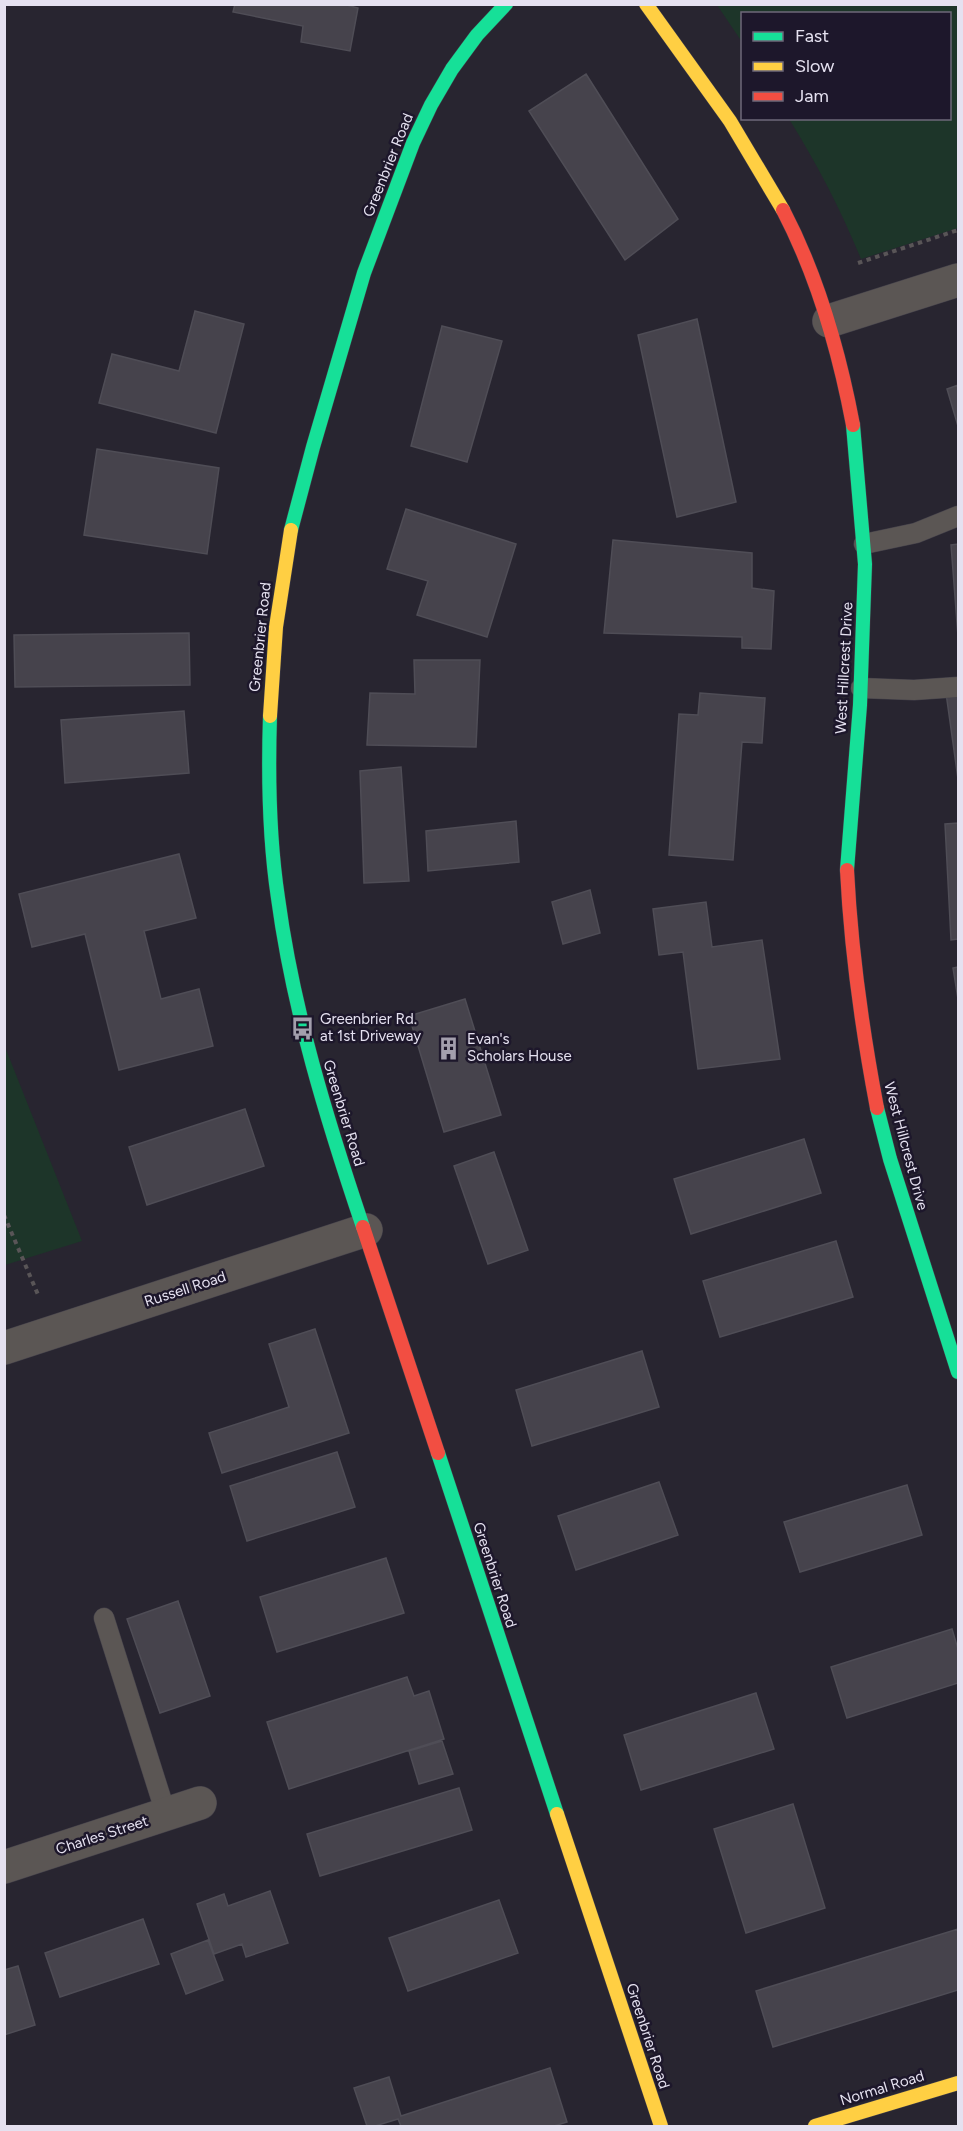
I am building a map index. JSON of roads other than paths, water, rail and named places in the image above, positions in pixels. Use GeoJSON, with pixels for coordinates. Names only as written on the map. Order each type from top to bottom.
{"type":"FeatureCollection","features":[{"type":"Feature","properties":{"kind":"street","name":"Greenbrier Road"},"geometry":{"type":"LineString","coordinates":[[506,4],[474,37],[432,103],[376,236],[299,498],[286,555],[275,631],[270,700],[271,829],[280,922],[302,1028],[327,1119],[366,1230],[661,2127]]}},
{"type":"Feature","properties":{"kind":"street","name":"West Hillcrest Drive"},"geometry":{"type":"LineString","coordinates":[[646,4],[730,121],[789,222],[829,321],[853,425],[865,564],[861,688],[848,868],[850,930],[862,1028],[877,1108],[890,1159],[958,1372]]}},
{"type":"Feature","properties":{"kind":"street"},"geometry":{"type":"LineString","coordinates":[[829,321],[958,280]]}},
{"type":"Feature","properties":{"kind":"street","name":"Russell Road"},"geometry":{"type":"LineString","coordinates":[[4,1348],[366,1230]]}},
{"type":"Feature","properties":{"kind":"street","name":"Charles Street"},"geometry":{"type":"LineString","coordinates":[[4,1867],[200,1803]]}},
{"type":"Feature","properties":{"kind":"street","name":"Normal Road"},"geometry":{"type":"LineString","coordinates":[[815,2127],[873,2117],[958,2083]]}},
{"type":"Feature","properties":{"kind":"lane"},"geometry":{"type":"LineString","coordinates":[[864,544],[916,532],[958,516]]}},
{"type":"Feature","properties":{"kind":"lane"},"geometry":{"type":"LineString","coordinates":[[861,688],[914,690],[958,687]]}},
{"type":"Feature","properties":{"kind":"lane"},"geometry":{"type":"LineString","coordinates":[[104,1618],[166,1814]]}},
{"type":"Feature","properties":{"kind":"place","name":"Greenbrier Rd. at 1st Driveway"},"geometry":{"type":"Point","coordinates":[302,1028]}},
{"type":"Feature","properties":{"kind":"place","name":"Evan's Scholars House"},"geometry":{"type":"Point","coordinates":[449,1048]}}]}
